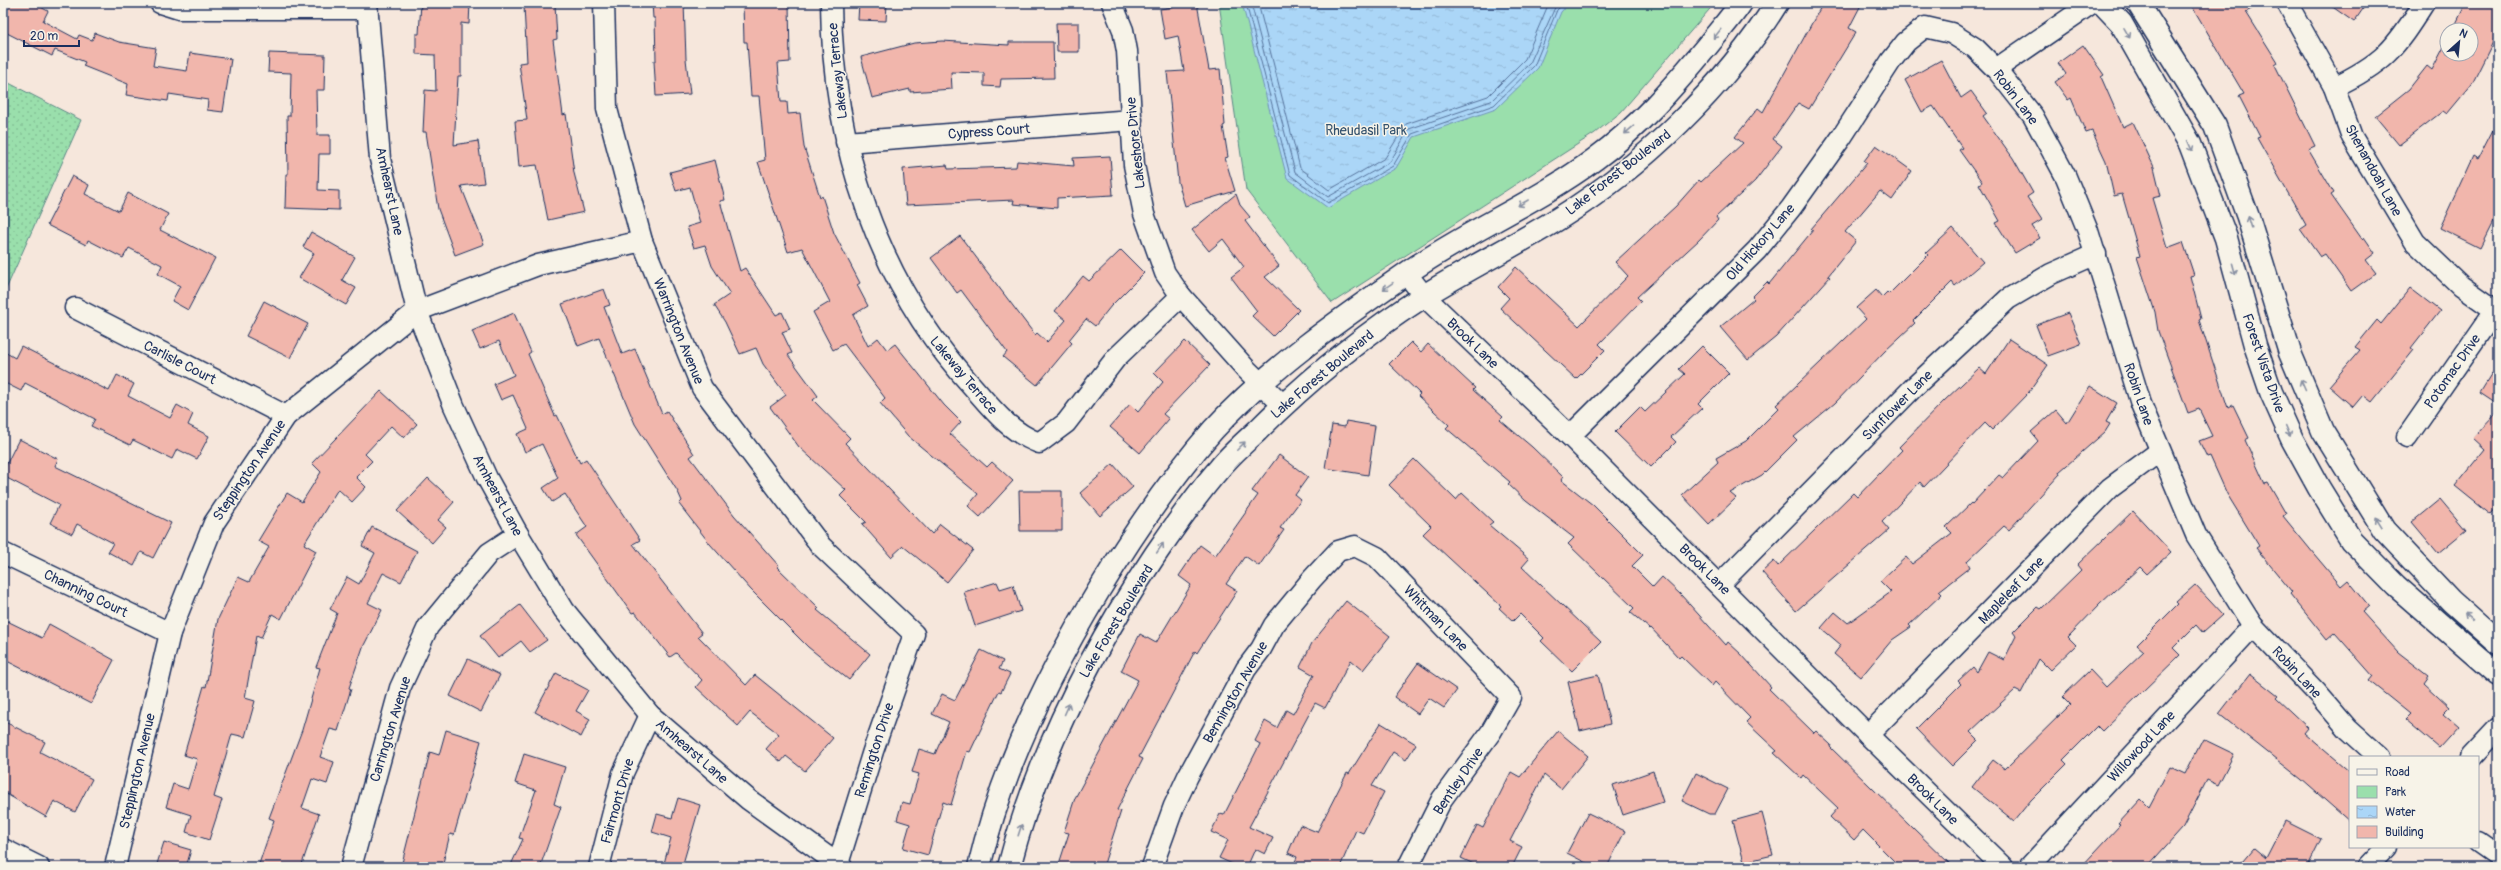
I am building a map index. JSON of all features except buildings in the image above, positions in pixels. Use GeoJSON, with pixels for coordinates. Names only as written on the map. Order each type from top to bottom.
{"type":"FeatureCollection","features":[{"type":"Feature","properties":{"kind":"street"},"geometry":{"type":"LineString","coordinates":[[160,3],[179,9],[367,6]]}},
{"type":"Feature","properties":{"kind":"street","name":"Warrington Avenue"},"geometry":{"type":"LineString","coordinates":[[604,3],[607,110],[642,241],[702,388],[821,546],[914,634]]}},
{"type":"Feature","properties":{"kind":"street","name":"Lakeway Terrace"},"geometry":{"type":"LineString","coordinates":[[831,3],[831,39],[837,94],[846,142],[876,239],[917,316],[948,361],[1009,427],[1026,438],[1039,443],[1066,423],[1116,358],[1181,296]]}},
{"type":"Feature","properties":{"kind":"street","name":"Lakeshore Drive"},"geometry":{"type":"LineString","coordinates":[[1112,3],[1123,30],[1127,51],[1134,165],[1144,214],[1165,273],[1181,296],[1262,385],[1283,405]]}},
{"type":"Feature","properties":{"kind":"street","name":"Lake Forest Boulevard"},"geometry":{"type":"LineString","coordinates":[[979,867],[994,812],[1008,771],[1054,669],[1080,620],[1119,557],[1171,481],[1214,430],[1262,385],[1332,326],[1406,273],[1596,159],[1654,107],[1741,3]]}},
{"type":"Feature","properties":{"kind":"street","name":"Lake Forest Boulevard"},"geometry":{"type":"LineString","coordinates":[[1009,867],[1046,755],[1082,675],[1105,634],[1176,525],[1219,468],[1283,405],[1362,339],[1424,296],[1559,218],[1594,194],[1640,157],[1691,113],[1745,52],[1777,3]]}},
{"type":"Feature","properties":{"kind":"street"},"geometry":{"type":"LineString","coordinates":[[1996,70],[2092,3]]}},
{"type":"Feature","properties":{"kind":"street","name":"Forest Vista Drive"},"geometry":{"type":"LineString","coordinates":[[2102,3],[2121,23],[2190,144],[2226,238],[2255,345],[2272,392],[2292,439],[2318,488],[2351,540],[2396,586],[2498,675]]}},
{"type":"Feature","properties":{"kind":"street","name":"Forest Vista Drive"},"geometry":{"type":"LineString","coordinates":[[2138,3],[2215,126],[2248,217],[2290,353],[2324,432],[2384,530],[2451,601],[2498,643]]}},
{"type":"Feature","properties":{"kind":"street","name":"Shenandoah Lane"},"geometry":{"type":"LineString","coordinates":[[2287,3],[2334,87],[2352,137],[2415,242],[2461,286],[2497,308]]}},
{"type":"Feature","properties":{"kind":"street"},"geometry":{"type":"LineString","coordinates":[[2334,87],[2365,72],[2393,49],[2404,36],[2424,3]]}},
{"type":"Feature","properties":{"kind":"street","name":"Amhearst Lane"},"geometry":{"type":"LineString","coordinates":[[367,6],[380,159],[417,311],[454,406],[487,478],[518,534],[564,610],[650,715],[749,800],[839,866]]}},
{"type":"Feature","properties":{"kind":"street","name":"Robin Lane"},"geometry":{"type":"LineString","coordinates":[[1925,27],[1951,33],[1975,48],[1996,70],[2033,116],[2066,177],[2096,254],[2141,404],[2196,535],[2253,626],[2317,693],[2348,729],[2379,756]]}},
{"type":"Feature","properties":{"kind":"street","name":"Old Hickory Lane"},"geometry":{"type":"LineString","coordinates":[[1570,436],[1757,250],[1791,208],[1841,138],[1891,61],[1906,42],[1925,27]]}},
{"type":"Feature","properties":{"kind":"street","name":"Cypress Court"},"geometry":{"type":"LineString","coordinates":[[846,142],[1132,120]]}},
{"type":"Feature","properties":{"kind":"street","name":"Steppington Avenue"},"geometry":{"type":"LineString","coordinates":[[115,867],[170,633],[214,523],[286,416],[417,311],[538,265],[642,241]]}},
{"type":"Feature","properties":{"kind":"street","name":"Sunflower Lane"},"geometry":{"type":"LineString","coordinates":[[1720,584],[1914,387],[2008,299],[2051,274],[2096,254]]}},
{"type":"Feature","properties":{"kind":"street","name":"Brook Lane"},"geometry":{"type":"LineString","coordinates":[[1406,273],[1424,296],[1570,436],[1720,584],[1868,735],[2002,867]]}},
{"type":"Feature","properties":{"kind":"street","name":"Carlisle Court"},"geometry":{"type":"LineString","coordinates":[[74,308],[286,416]]}},
{"type":"Feature","properties":{"kind":"street","name":"Potomac Drive"},"geometry":{"type":"LineString","coordinates":[[2407,437],[2497,308]]}},
{"type":"Feature","properties":{"kind":"street","name":"Mapleleaf Lane"},"geometry":{"type":"LineString","coordinates":[[1868,735],[2110,488],[2160,452]]}},
{"type":"Feature","properties":{"kind":"street","name":"Carrington Avenue"},"geometry":{"type":"LineString","coordinates":[[351,867],[400,688],[428,627],[488,553],[518,534]]}},
{"type":"Feature","properties":{"kind":"street","name":"Whitman Lane"},"geometry":{"type":"LineString","coordinates":[[1355,546],[1377,557],[1511,698]]}},
{"type":"Feature","properties":{"kind":"street","name":"Bennington Avenue"},"geometry":{"type":"LineString","coordinates":[[1152,867],[1174,806],[1225,703],[1246,668],[1261,649],[1274,625],[1312,579],[1338,551],[1355,546]]}},
{"type":"Feature","properties":{"kind":"street","name":"Channing Court"},"geometry":{"type":"LineString","coordinates":[[3,553],[170,633]]}},
{"type":"Feature","properties":{"kind":"street","name":"Willowood Lane"},"geometry":{"type":"LineString","coordinates":[[2029,867],[2253,626]]}},
{"type":"Feature","properties":{"kind":"street","name":"Remington Drive"},"geometry":{"type":"LineString","coordinates":[[839,866],[873,750],[914,634]]}},
{"type":"Feature","properties":{"kind":"street","name":"Bentley Drive"},"geometry":{"type":"LineString","coordinates":[[1408,867],[1442,799],[1491,732],[1511,698]]}},
{"type":"Feature","properties":{"kind":"street","name":"Fairmont Drive"},"geometry":{"type":"LineString","coordinates":[[598,867],[623,773],[650,715]]}},
{"type":"Feature","properties":{"kind":"street"},"geometry":{"type":"LineString","coordinates":[[2472,756],[2498,728]]}},
{"type":"Feature","properties":{"kind":"street"},"geometry":{"type":"LineString","coordinates":[[2479,843],[2498,856]]}},
{"type":"Feature","properties":{"kind":"street"},"geometry":{"type":"LineString","coordinates":[[3,848],[39,867]]}},
{"type":"Feature","properties":{"kind":"street"},"geometry":{"type":"LineString","coordinates":[[2368,867],[2386,848]]}},
{"type":"Feature","properties":{"kind":"green space","name":"Rheudasil Park"},"geometry":{"type":"Polygon","coordinates":[[[1219,3],[1715,3],[1621,112],[1595,133],[1332,303],[1246,190],[1219,3]]]}},
{"type":"Feature","properties":{"kind":"green space"},"geometry":{"type":"Polygon","coordinates":[[[3,80],[81,120],[3,296],[3,80]]]}},
{"type":"Feature","properties":{"kind":"water"},"geometry":{"type":"Polygon","coordinates":[[[1242,3],[1569,3],[1561,12],[1538,68],[1496,109],[1414,137],[1396,168],[1328,208],[1287,178],[1242,3]]]}}]}
